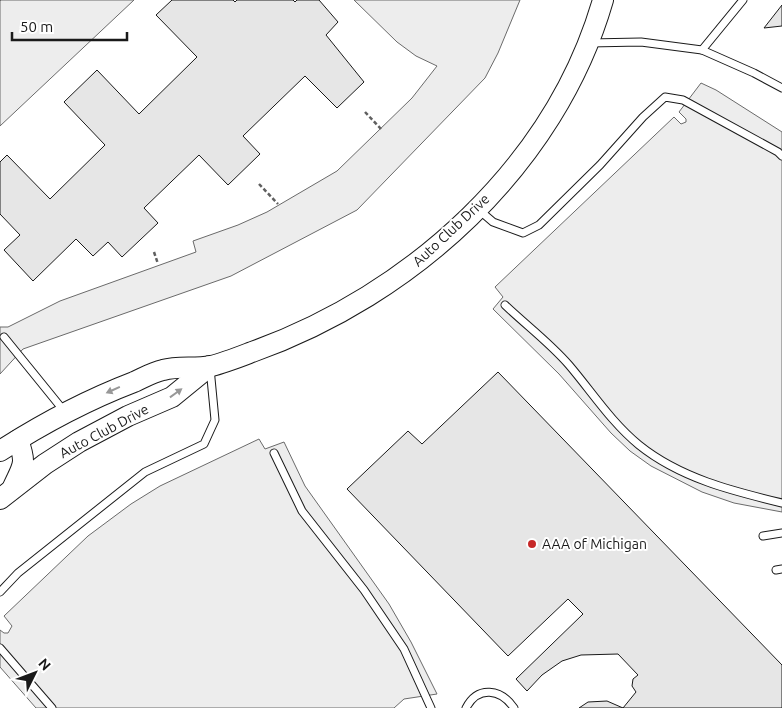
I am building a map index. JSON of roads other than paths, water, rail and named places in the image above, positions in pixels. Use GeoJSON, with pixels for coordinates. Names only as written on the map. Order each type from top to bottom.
{"type":"FeatureCollection","features":[{"type":"Feature","properties":{"kind":"street","name":"Auto Club Drive"},"geometry":{"type":"LineString","coordinates":[[0,451],[66,413],[114,389],[163,370],[210,366],[282,341],[351,307],[379,290],[428,254],[477,208],[513,169],[546,125],[571,82],[588,43],[603,0]]}},
{"type":"Feature","properties":{"kind":"street","name":"Auto Club Drive"},"geometry":{"type":"LineString","coordinates":[[6,494],[45,464],[80,442],[128,416],[172,397],[210,366]]}},
{"type":"Feature","properties":{"kind":"street"},"geometry":{"type":"LineString","coordinates":[[66,413],[80,442]]}},
{"type":"Feature","properties":{"kind":"street"},"geometry":{"type":"LineString","coordinates":[[6,494],[24,464],[18,440]]}},
{"type":"Feature","properties":{"kind":"lane"},"geometry":{"type":"LineString","coordinates":[[702,50],[743,0]]}},
{"type":"Feature","properties":{"kind":"lane"},"geometry":{"type":"LineString","coordinates":[[588,43],[641,42],[702,50],[754,73],[782,88]]}},
{"type":"Feature","properties":{"kind":"lane"},"geometry":{"type":"LineString","coordinates":[[477,208],[493,222],[523,233],[540,225],[600,165],[643,117],[665,98],[683,100],[778,152],[782,156]]}},
{"type":"Feature","properties":{"kind":"lane"},"geometry":{"type":"LineString","coordinates":[[505,305],[565,360],[616,422],[639,445],[666,462],[701,480],[782,503]]}},
{"type":"Feature","properties":{"kind":"lane"},"geometry":{"type":"LineString","coordinates":[[4,337],[66,413]]}},
{"type":"Feature","properties":{"kind":"lane"},"geometry":{"type":"LineString","coordinates":[[0,592],[18,573],[145,472],[204,444],[216,420],[210,366]]}},
{"type":"Feature","properties":{"kind":"lane"},"geometry":{"type":"LineString","coordinates":[[274,453],[302,511],[364,590],[404,649],[431,708]]}},
{"type":"Feature","properties":{"kind":"lane"},"geometry":{"type":"LineString","coordinates":[[763,536],[782,533]]}},
{"type":"Feature","properties":{"kind":"lane"},"geometry":{"type":"LineString","coordinates":[[0,648],[52,708]]}},
{"type":"Feature","properties":{"kind":"lane"},"geometry":{"type":"LineString","coordinates":[[466,708],[481,693],[494,692],[508,699],[514,708]]}},
{"type":"Feature","properties":{"kind":"place","name":"AAA of Michigan"},"geometry":{"type":"Point","coordinates":[532,544]}}]}
